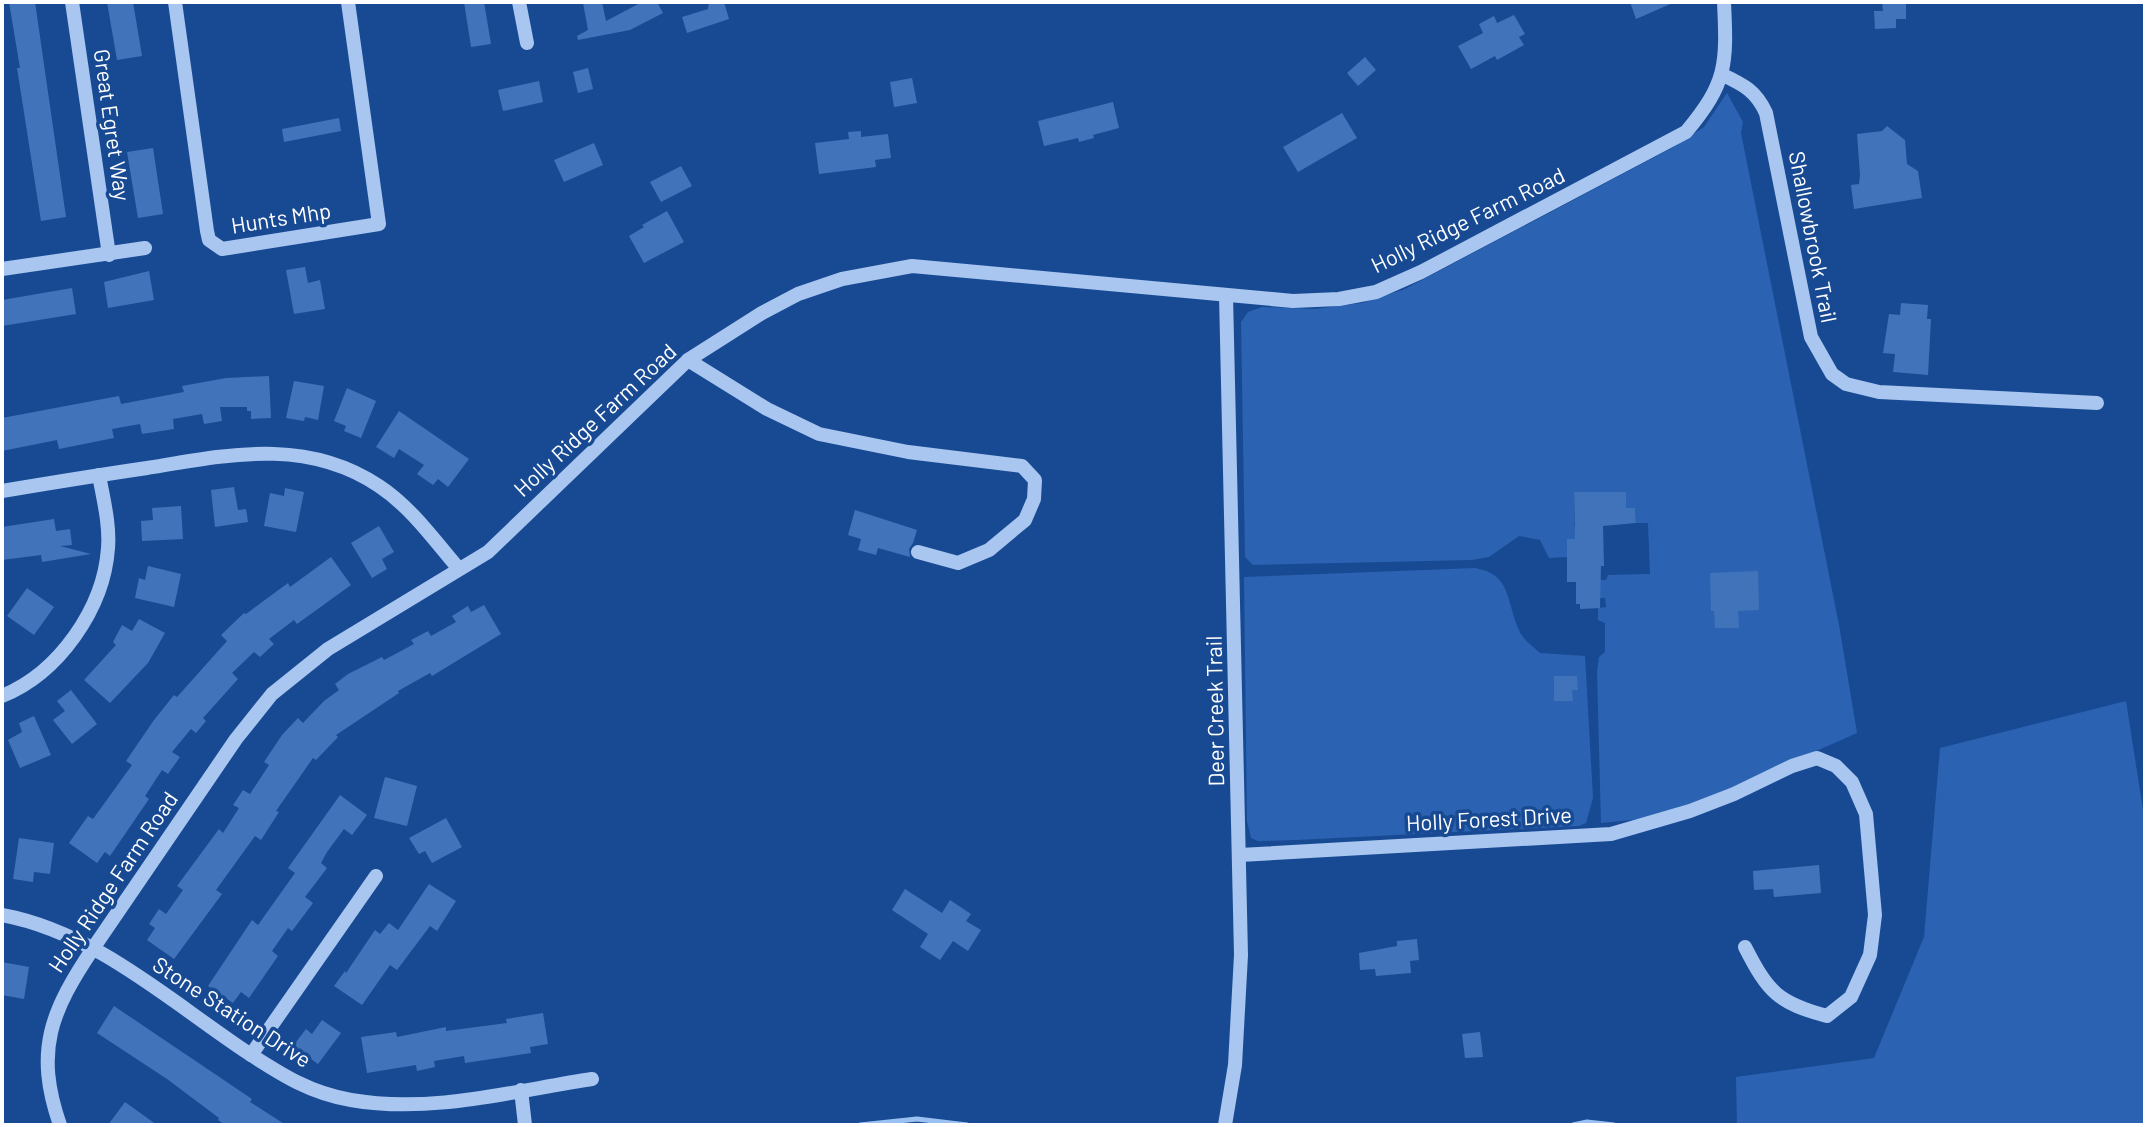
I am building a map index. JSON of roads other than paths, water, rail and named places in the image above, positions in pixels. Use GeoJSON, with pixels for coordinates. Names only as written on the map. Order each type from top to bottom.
{"type":"FeatureCollection","features":[{"type":"Feature","properties":{"kind":"street","name":"Great Egret Way"},"geometry":{"type":"LineString","coordinates":[[72,2],[109,255]]}},
{"type":"Feature","properties":{"kind":"street","name":"Hunts Mhp"},"geometry":{"type":"LineString","coordinates":[[175,2],[207,231],[209,240],[222,249],[379,224],[348,2]]}},
{"type":"Feature","properties":{"kind":"street"},"geometry":{"type":"LineString","coordinates":[[519,2],[527,43]]}},
{"type":"Feature","properties":{"kind":"street","name":"Holly Ridge Farm Road"},"geometry":{"type":"LineString","coordinates":[[60,1125],[51,1101],[47,1073],[48,1041],[54,1018],[76,973],[236,739],[272,694],[328,649],[488,552],[688,360],[798,294],[857,275],[912,266],[1293,301],[1339,299],[1376,292],[1686,132],[1710,104],[1723,75],[1726,42],[1724,2]]}},
{"type":"Feature","properties":{"kind":"street","name":"Shallowbrook Trail"},"geometry":{"type":"LineString","coordinates":[[1723,75],[1750,88],[1759,97],[1766,113],[1811,337],[1832,374],[1846,384],[1879,392],[2097,403]]}},
{"type":"Feature","properties":{"kind":"street"},"geometry":{"type":"LineString","coordinates":[[2,269],[145,248]]}},
{"type":"Feature","properties":{"kind":"street","name":"Deer Creek Trail"},"geometry":{"type":"LineString","coordinates":[[1225,1125],[1236,1049],[1241,955],[1226,295]]}},
{"type":"Feature","properties":{"kind":"street"},"geometry":{"type":"LineString","coordinates":[[688,360],[767,409],[819,434],[908,452],[1022,466],[1035,480],[1034,499],[1025,520],[989,550],[958,563],[918,552]]}},
{"type":"Feature","properties":{"kind":"street"},"geometry":{"type":"LineString","coordinates":[[2,491],[231,454],[305,456],[341,467],[377,485],[409,510],[459,569]]}},
{"type":"Feature","properties":{"kind":"street"},"geometry":{"type":"LineString","coordinates":[[2,696],[32,677],[69,645],[89,616],[102,578],[108,547],[99,475]]}},
{"type":"Feature","properties":{"kind":"street","name":"Holly Forest Drive"},"geometry":{"type":"LineString","coordinates":[[1240,855],[1611,834],[1690,811],[1817,758],[1836,766],[1852,782],[1866,814],[1875,915],[1870,955],[1851,997],[1827,1016],[1795,1007],[1771,991],[1745,947]]}},
{"type":"Feature","properties":{"kind":"street"},"geometry":{"type":"LineString","coordinates":[[251,1055],[376,876]]}},
{"type":"Feature","properties":{"kind":"street","name":"Stone Station Drive"},"geometry":{"type":"LineString","coordinates":[[2,915],[59,931],[94,947],[277,1074],[314,1091],[350,1100],[421,1105],[592,1079]]}},
{"type":"Feature","properties":{"kind":"street"},"geometry":{"type":"LineString","coordinates":[[521,1090],[525,1125]]}},
{"type":"Feature","properties":{"kind":"waterway"},"geometry":{"type":"LineString","coordinates":[[860,1125],[917,1119],[967,1125]]}},
{"type":"Feature","properties":{"kind":"waterway"},"geometry":{"type":"LineString","coordinates":[[1573,1125],[1587,1122],[1614,1125]]}}]}
